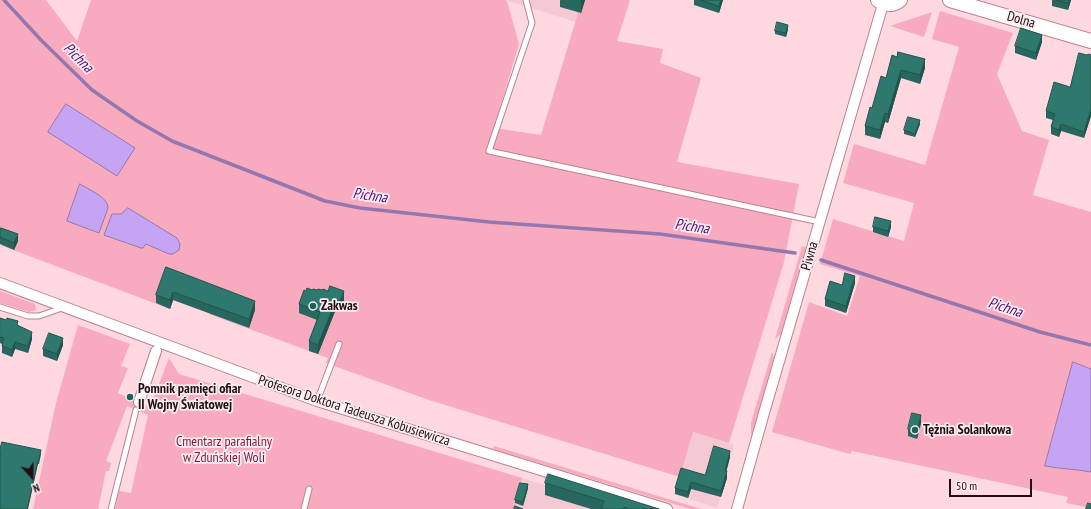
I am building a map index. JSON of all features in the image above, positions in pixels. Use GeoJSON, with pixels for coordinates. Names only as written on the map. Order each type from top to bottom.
{"type":"FeatureCollection","features":[{"type":"Feature","properties":{"kind":"street"},"geometry":{"type":"LineString","coordinates":[[881,2],[893,4],[900,0]]}},
{"type":"Feature","properties":{"kind":"street","name":"Dolna"},"geometry":{"type":"LineString","coordinates":[[950,0],[1091,41]]}},
{"type":"Feature","properties":{"kind":"street","name":"Piwna"},"geometry":{"type":"LineString","coordinates":[[737,509],[820,222],[881,2]]}},
{"type":"Feature","properties":{"kind":"street","name":"Profesora Doktora Tadeusza Kobusiewicza"},"geometry":{"type":"LineString","coordinates":[[0,283],[317,401],[667,509]]}},
{"type":"Feature","properties":{"kind":"street"},"geometry":{"type":"LineString","coordinates":[[138,406],[156,351]]}},
{"type":"Feature","properties":{"kind":"lane"},"geometry":{"type":"LineString","coordinates":[[526,0],[532,23],[489,151],[820,222]]}},
{"type":"Feature","properties":{"kind":"lane"},"geometry":{"type":"LineString","coordinates":[[0,307],[28,316],[39,316],[64,307]]}},
{"type":"Feature","properties":{"kind":"lane"},"geometry":{"type":"LineString","coordinates":[[317,401],[339,344]]}},
{"type":"Feature","properties":{"kind":"lane"},"geometry":{"type":"LineString","coordinates":[[111,509],[138,406]]}},
{"type":"Feature","properties":{"kind":"lane"},"geometry":{"type":"LineString","coordinates":[[304,509],[309,489]]}},
{"type":"Feature","properties":{"kind":"shaded area"},"geometry":{"type":"Polygon","coordinates":[[[505,0],[582,0],[576,22],[505,0]]]}},
{"type":"Feature","properties":{"kind":"shaded area"},"geometry":{"type":"Polygon","coordinates":[[[66,104],[135,148],[117,176],[48,132],[66,104]]]}},
{"type":"Feature","properties":{"kind":"shaded area"},"geometry":{"type":"Polygon","coordinates":[[[80,184],[102,197],[107,204],[108,208],[99,233],[67,221],[80,184]]]}},
{"type":"Feature","properties":{"kind":"shaded area"},"geometry":{"type":"Polygon","coordinates":[[[128,208],[177,238],[180,244],[179,250],[173,254],[169,254],[146,244],[143,248],[141,248],[104,235],[112,214],[121,214],[128,208]]]}},
{"type":"Feature","properties":{"kind":"shaded area"},"geometry":{"type":"Polygon","coordinates":[[[1073,362],[1091,369],[1091,472],[1045,466],[1073,362]]]}},
{"type":"Feature","properties":{"kind":"shaded area"},"geometry":{"type":"Polygon","coordinates":[[[693,432],[734,445],[725,477],[727,478],[717,508],[675,494],[693,432]]]}},
{"type":"Feature","properties":{"kind":"shaded area"},"geometry":{"type":"Polygon","coordinates":[[[522,478],[622,509],[514,509],[522,478]]]}},
{"type":"Feature","properties":{"kind":"green space"},"geometry":{"type":"Polygon","coordinates":[[[0,0],[46,0],[77,41],[91,0],[505,0],[507,1],[519,44],[494,128],[541,135],[582,0],[630,0],[617,41],[663,49],[660,63],[701,78],[677,162],[799,184],[784,262],[729,443],[693,432],[680,477],[429,400],[326,363],[328,358],[209,314],[215,300],[179,286],[170,309],[0,245],[0,0]]]}},
{"type":"Feature","properties":{"kind":"green space"},"geometry":{"type":"Polygon","coordinates":[[[940,11],[1013,33],[997,74],[1022,131],[1049,140],[1033,195],[1091,212],[1091,508],[1066,503],[1068,497],[852,451],[850,454],[772,432],[809,302],[847,316],[860,276],[820,264],[833,219],[904,241],[914,203],[843,183],[854,144],[925,165],[959,47],[932,39],[940,11]]]}},
{"type":"Feature","properties":{"kind":"green space"},"geometry":{"type":"Polygon","coordinates":[[[932,12],[924,37],[890,26],[932,12]]]}},
{"type":"Feature","properties":{"kind":"green space"},"geometry":{"type":"Polygon","coordinates":[[[802,246],[806,247],[781,334],[775,339],[802,246]]]}},
{"type":"Feature","properties":{"kind":"green space"},"geometry":{"type":"Polygon","coordinates":[[[0,291],[35,304],[36,310],[29,312],[0,303],[0,291]]]}},
{"type":"Feature","properties":{"kind":"green space","name":"Cmentarz parafialny w Zduńskiej Woli"},"geometry":{"type":"Polygon","coordinates":[[[78,325],[130,344],[121,366],[128,368],[118,393],[150,407],[169,358],[179,374],[522,478],[514,509],[115,509],[119,491],[131,493],[148,415],[127,406],[106,461],[111,463],[109,471],[106,471],[98,509],[33,509],[56,403],[78,325]]]}},
{"type":"Feature","properties":{"kind":"green space"},"geometry":{"type":"Polygon","coordinates":[[[772,352],[774,358],[751,438],[751,423],[772,352]]]}},
{"type":"Feature","properties":{"kind":"green space"},"geometry":{"type":"Polygon","coordinates":[[[494,446],[701,509],[690,509],[493,449],[494,446]]]}},
{"type":"Feature","properties":{"kind":"building"},"geometry":{"type":"Polygon","coordinates":[[[701,0],[721,0],[719,6],[701,0]]]}},
{"type":"Feature","properties":{"kind":"building"},"geometry":{"type":"Polygon","coordinates":[[[1057,0],[1069,0],[1068,3],[1057,0]]]}},
{"type":"Feature","properties":{"kind":"building"},"geometry":{"type":"Polygon","coordinates":[[[777,22],[788,25],[786,33],[775,31],[777,22]]]}},
{"type":"Feature","properties":{"kind":"building"},"geometry":{"type":"Polygon","coordinates":[[[1021,28],[1042,35],[1036,53],[1015,46],[1021,28]]]}},
{"type":"Feature","properties":{"kind":"building"},"geometry":{"type":"Polygon","coordinates":[[[898,52],[925,59],[920,75],[901,70],[888,114],[885,113],[880,130],[865,126],[881,76],[886,78],[892,55],[897,57],[898,52]]]}},
{"type":"Feature","properties":{"kind":"building"},"geometry":{"type":"Polygon","coordinates":[[[1079,53],[1091,55],[1091,109],[1084,132],[1061,124],[1059,130],[1051,127],[1055,114],[1046,111],[1054,82],[1070,87],[1079,53]]]}},
{"type":"Feature","properties":{"kind":"building"},"geometry":{"type":"Polygon","coordinates":[[[908,117],[920,120],[915,134],[904,130],[908,117]]]}},
{"type":"Feature","properties":{"kind":"building"},"geometry":{"type":"Polygon","coordinates":[[[875,217],[891,221],[888,231],[873,227],[875,217]]]}},
{"type":"Feature","properties":{"kind":"building"},"geometry":{"type":"Polygon","coordinates":[[[1,228],[18,234],[14,243],[0,237],[1,228]]]}},
{"type":"Feature","properties":{"kind":"building"},"geometry":{"type":"Polygon","coordinates":[[[166,267],[255,301],[249,319],[173,292],[170,300],[156,295],[166,267]]]}},
{"type":"Feature","properties":{"kind":"building"},"geometry":{"type":"Polygon","coordinates":[[[845,273],[855,276],[846,306],[825,299],[830,281],[842,285],[845,273]]]}},
{"type":"Feature","properties":{"kind":"building"},"geometry":{"type":"Polygon","coordinates":[[[330,286],[344,291],[340,301],[336,300],[318,345],[309,341],[320,312],[299,304],[304,290],[306,291],[307,288],[312,290],[323,289],[328,291],[330,286]]]}},
{"type":"Feature","properties":{"kind":"building"},"geometry":{"type":"Polygon","coordinates":[[[0,318],[18,321],[17,325],[32,332],[28,346],[15,342],[12,350],[2,346],[4,338],[0,337],[0,318]]]}},
{"type":"Feature","properties":{"kind":"building"},"geometry":{"type":"Polygon","coordinates":[[[49,333],[63,338],[57,354],[43,349],[49,333]]]}},
{"type":"Feature","properties":{"kind":"building"},"geometry":{"type":"Polygon","coordinates":[[[912,413],[921,415],[917,432],[908,429],[912,413]]]}},
{"type":"Feature","properties":{"kind":"building"},"geometry":{"type":"Polygon","coordinates":[[[2,442],[41,450],[27,509],[0,509],[0,450],[2,442]]]}},
{"type":"Feature","properties":{"kind":"building"},"geometry":{"type":"Polygon","coordinates":[[[714,446],[730,451],[725,471],[727,471],[721,491],[691,482],[688,492],[675,488],[681,468],[705,475],[714,446]]]}},
{"type":"Feature","properties":{"kind":"building"},"geometry":{"type":"Polygon","coordinates":[[[548,474],[659,509],[629,509],[624,507],[623,509],[601,509],[604,501],[545,483],[548,474]]]}},
{"type":"Feature","properties":{"kind":"building"},"geometry":{"type":"Polygon","coordinates":[[[520,483],[528,484],[523,502],[515,500],[520,483]]]}},
{"type":"Feature","properties":{"kind":"building"},"geometry":{"type":"Polygon","coordinates":[[[1088,503],[1091,504],[1091,509],[1086,509],[1088,503]]]}},
{"type":"Feature","properties":{"kind":"building"},"geometry":{"type":"Polygon","coordinates":[[[515,506],[523,509],[514,509],[515,506]]]}},
{"type":"Feature","properties":{"kind":"waterway","name":"Pichna"},"geometry":{"type":"LineString","coordinates":[[4,0],[41,40],[92,90],[137,121],[172,141],[325,201],[360,208],[489,222],[660,234],[795,253]]}},
{"type":"Feature","properties":{"kind":"waterway","name":"Pichna"},"geometry":{"type":"LineString","coordinates":[[821,260],[1040,332],[1091,345]]}},
{"type":"Feature","properties":{"kind":"place","name":"Zakwas"},"geometry":{"type":"Point","coordinates":[313,306]}},
{"type":"Feature","properties":{"kind":"place","name":"Pomnik pamięci ofiar II Wojny Światowej"},"geometry":{"type":"Point","coordinates":[130,397]}},
{"type":"Feature","properties":{"kind":"place","name":"Tężnia Solankowa"},"geometry":{"type":"Point","coordinates":[915,430]}}]}
